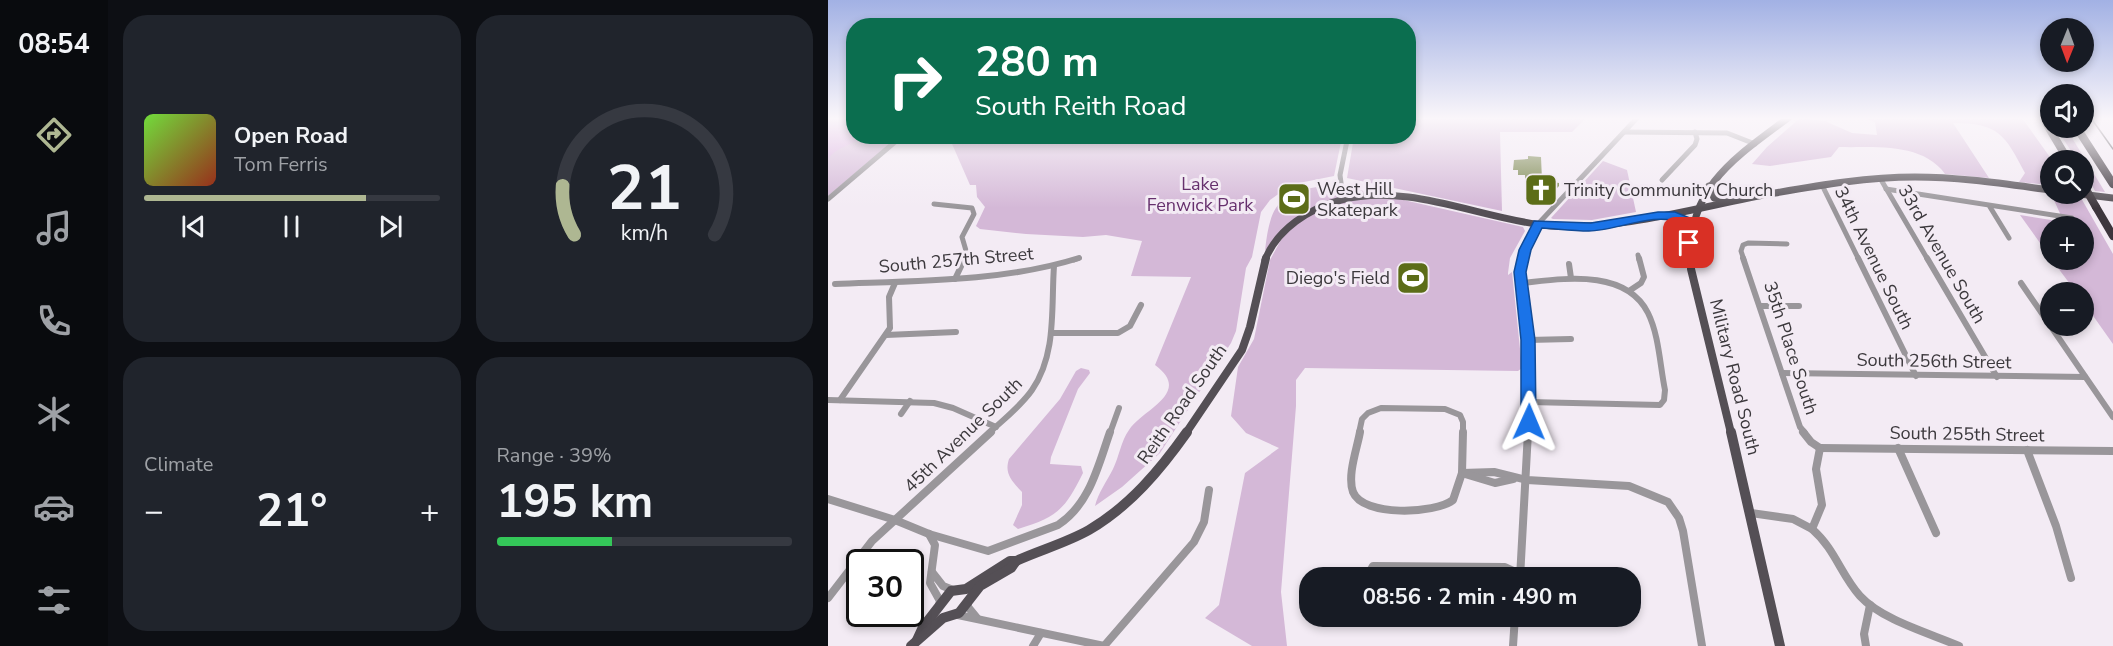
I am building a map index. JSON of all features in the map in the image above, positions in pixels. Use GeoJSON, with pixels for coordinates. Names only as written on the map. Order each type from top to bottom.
{"type":"FeatureCollection","features":[{"type":"Feature","properties":{"kind":"highway"},"geometry":{"type":"LineString","coordinates":[[2090,148],[2113,184]]}},
{"type":"Feature","properties":{"kind":"highway"},"geometry":{"type":"LineString","coordinates":[[2094,204],[2113,236]]}},
{"type":"Feature","properties":{"kind":"main road","name":"Military Road South"},"geometry":{"type":"LineString","coordinates":[[1750,148],[1709,186],[1695,209],[1689,234],[1691,269],[1751,513],[1780,646]]}},
{"type":"Feature","properties":{"kind":"main road"},"geometry":{"type":"LineString","coordinates":[[1709,186],[1710,194],[1718,200],[1748,198],[1880,178],[1955,179],[2040,189]]}},
{"type":"Feature","properties":{"kind":"main road","name":"Reith Road South"},"geometry":{"type":"LineString","coordinates":[[914,643],[947,594],[959,590],[1004,565],[1088,530],[1126,505],[1145,488],[1241,351],[1251,324],[1263,264],[1272,245],[1295,222],[1318,208],[1342,199],[1398,195],[1538,224],[1591,227],[1748,198]]}},
{"type":"Feature","properties":{"kind":"main road"},"geometry":{"type":"LineString","coordinates":[[2094,196],[2113,198]]}},
{"type":"Feature","properties":{"kind":"main road"},"geometry":{"type":"LineString","coordinates":[[1658,216],[1682,218],[1689,234]]}},
{"type":"Feature","properties":{"kind":"main road","name":"Reith Road South"},"geometry":{"type":"LineString","coordinates":[[914,643],[948,617],[959,612],[981,586],[1011,568],[1016,561]]}},
{"type":"Feature","properties":{"kind":"main road"},"geometry":{"type":"LineString","coordinates":[[959,590],[969,593],[968,601]]}},
{"type":"Feature","properties":{"kind":"main road"},"geometry":{"type":"LineString","coordinates":[[939,605],[937,614],[948,617]]}},
{"type":"Feature","properties":{"kind":"street"},"geometry":{"type":"LineString","coordinates":[[828,199],[888,148]]}},
{"type":"Feature","properties":{"kind":"street"},"geometry":{"type":"LineString","coordinates":[[1342,199],[1339,189],[1340,172],[1345,148]]}},
{"type":"Feature","properties":{"kind":"street"},"geometry":{"type":"LineString","coordinates":[[1521,567],[1527,480],[1529,402],[1528,340],[1521,264],[1538,224],[1609,148]]}},
{"type":"Feature","properties":{"kind":"street"},"geometry":{"type":"LineString","coordinates":[[1662,180],[1692,148]]}},
{"type":"Feature","properties":{"kind":"street","name":"33rd Avenue South"},"geometry":{"type":"LineString","coordinates":[[1880,178],[1997,377]]}},
{"type":"Feature","properties":{"kind":"street","name":"34th Avenue South"},"geometry":{"type":"LineString","coordinates":[[1822,185],[1916,376]]}},
{"type":"Feature","properties":{"kind":"street"},"geometry":{"type":"LineString","coordinates":[[1886,189],[2057,216]]}},
{"type":"Feature","properties":{"kind":"street"},"geometry":{"type":"LineString","coordinates":[[934,204],[960,205],[972,208],[974,214],[962,237],[961,241],[968,252],[955,279]]}},
{"type":"Feature","properties":{"kind":"street"},"geometry":{"type":"LineString","coordinates":[[1990,207],[2009,238]]}},
{"type":"Feature","properties":{"kind":"street","name":"35th Place South"},"geometry":{"type":"LineString","coordinates":[[1787,243],[1743,245],[1742,251],[1800,427],[1811,442],[1820,448]]}},
{"type":"Feature","properties":{"kind":"street"},"geometry":{"type":"LineString","coordinates":[[1629,291],[1641,284],[1644,277],[1638,255]]}},
{"type":"Feature","properties":{"kind":"street","name":"South 257th Street"},"geometry":{"type":"LineString","coordinates":[[835,284],[955,279],[1054,266],[1079,258]]}},
{"type":"Feature","properties":{"kind":"street"},"geometry":{"type":"LineString","coordinates":[[1569,264],[1571,279]]}},
{"type":"Feature","properties":{"kind":"street","name":"45th Avenue South"},"geometry":{"type":"LineString","coordinates":[[828,598],[863,552],[895,519],[996,428],[1039,382],[1046,366],[1052,333],[1050,299],[1054,266]]}},
{"type":"Feature","properties":{"kind":"street"},"geometry":{"type":"LineString","coordinates":[[1521,283],[1571,279],[1594,280],[1629,291],[1642,303],[1648,315],[1665,390],[1664,400],[1660,405],[1529,402]]}},
{"type":"Feature","properties":{"kind":"street"},"geometry":{"type":"LineString","coordinates":[[840,400],[886,335],[891,321],[886,304],[895,283]]}},
{"type":"Feature","properties":{"kind":"street"},"geometry":{"type":"LineString","coordinates":[[2021,283],[2113,417]]}},
{"type":"Feature","properties":{"kind":"street"},"geometry":{"type":"LineString","coordinates":[[1052,333],[1118,333],[1125,331],[1134,321],[1141,305]]}},
{"type":"Feature","properties":{"kind":"street"},"geometry":{"type":"LineString","coordinates":[[1761,306],[1800,306]]}},
{"type":"Feature","properties":{"kind":"street"},"geometry":{"type":"LineString","coordinates":[[886,335],[956,332]]}},
{"type":"Feature","properties":{"kind":"street"},"geometry":{"type":"LineString","coordinates":[[1528,340],[1571,339]]}},
{"type":"Feature","properties":{"kind":"street","name":"South 256th Street"},"geometry":{"type":"LineString","coordinates":[[1782,373],[2085,377]]}},
{"type":"Feature","properties":{"kind":"street"},"geometry":{"type":"LineString","coordinates":[[828,400],[910,401],[953,408],[996,428]]}},
{"type":"Feature","properties":{"kind":"street"},"geometry":{"type":"LineString","coordinates":[[902,414],[910,401]]}},
{"type":"Feature","properties":{"kind":"street"},"geometry":{"type":"LineString","coordinates":[[828,499],[895,519],[929,534],[988,550],[1058,525],[1077,509],[1086,497],[1119,408]]}},
{"type":"Feature","properties":{"kind":"street"},"geometry":{"type":"LineString","coordinates":[[1381,408],[1445,409],[1460,415],[1463,423],[1462,473],[1455,498],[1449,506],[1437,509],[1372,508],[1357,498],[1351,481],[1362,419],[1381,408]]}},
{"type":"Feature","properties":{"kind":"street"},"geometry":{"type":"LineString","coordinates":[[1812,529],[1820,513],[1822,501],[1815,461],[1820,448]]}},
{"type":"Feature","properties":{"kind":"street","name":"South 255th Street"},"geometry":{"type":"LineString","coordinates":[[1820,448],[2113,451]]}},
{"type":"Feature","properties":{"kind":"street"},"geometry":{"type":"LineString","coordinates":[[1898,448],[1936,533]]}},
{"type":"Feature","properties":{"kind":"street"},"geometry":{"type":"LineString","coordinates":[[2028,450],[2056,526],[2071,578]]}},
{"type":"Feature","properties":{"kind":"street"},"geometry":{"type":"LineString","coordinates":[[1462,473],[1487,482],[1505,483],[1513,478],[1629,486],[1657,495],[1668,502],[1679,518],[1683,531],[1702,646]]}},
{"type":"Feature","properties":{"kind":"street"},"geometry":{"type":"LineString","coordinates":[[948,617],[977,618],[1104,646],[1194,542],[1204,522],[1209,490]]}},
{"type":"Feature","properties":{"kind":"street"},"geometry":{"type":"LineString","coordinates":[[1751,513],[1792,519],[1812,529],[1827,541],[1852,584],[1870,605],[1959,646]]}},
{"type":"Feature","properties":{"kind":"street"},"geometry":{"type":"LineString","coordinates":[[929,534],[935,545],[930,583],[940,601],[939,605]]}},
{"type":"Feature","properties":{"kind":"street"},"geometry":{"type":"LineString","coordinates":[[1372,567],[1505,567]]}},
{"type":"Feature","properties":{"kind":"street"},"geometry":{"type":"LineString","coordinates":[[932,572],[943,586],[959,590]]}},
{"type":"Feature","properties":{"kind":"street"},"geometry":{"type":"LineString","coordinates":[[968,601],[968,607],[977,618]]}},
{"type":"Feature","properties":{"kind":"street"},"geometry":{"type":"LineString","coordinates":[[1866,646],[1864,634],[1870,605]]}},
{"type":"Feature","properties":{"kind":"street"},"geometry":{"type":"LineString","coordinates":[[1513,646],[1514,627]]}},
{"type":"Feature","properties":{"kind":"street"},"geometry":{"type":"LineString","coordinates":[[1033,646],[1041,633]]}},
{"type":"Feature","properties":{"kind":"green space"},"geometry":{"type":"Polygon","coordinates":[[[828,148],[885,148],[828,196],[828,148]]]}},
{"type":"Feature","properties":{"kind":"green space","name":"Lake Fenwick Park"},"geometry":{"type":"Polygon","coordinates":[[[954,148],[1340,148],[1334,176],[1299,183],[1284,190],[1270,200],[1261,212],[1252,257],[1246,268],[1236,331],[1231,343],[1160,453],[1122,487],[1095,506],[1129,430],[1162,400],[1167,392],[1169,384],[1165,375],[1155,365],[1191,277],[1131,276],[1142,241],[1106,235],[1083,237],[980,229],[976,226],[985,207],[977,197],[976,185],[970,185],[954,148]]]}},
{"type":"Feature","properties":{"kind":"green space"},"geometry":{"type":"Polygon","coordinates":[[[1352,148],[1500,148],[1502,211],[1347,178],[1352,148]]]}},
{"type":"Feature","properties":{"kind":"green space"},"geometry":{"type":"Polygon","coordinates":[[[1766,148],[1838,148],[1831,157],[1770,166],[1752,164],[1766,148]]]}},
{"type":"Feature","properties":{"kind":"green space"},"geometry":{"type":"Polygon","coordinates":[[[1884,148],[1969,148],[1989,178],[1945,174],[1924,156],[1884,148]]]}},
{"type":"Feature","properties":{"kind":"green space"},"geometry":{"type":"Polygon","coordinates":[[[2011,148],[2044,148],[2045,150],[2040,150],[2040,184],[2019,182],[2025,173],[2011,148]]]}},
{"type":"Feature","properties":{"kind":"green space"},"geometry":{"type":"Polygon","coordinates":[[[1603,161],[1627,170],[1636,212],[1592,220],[1551,218],[1603,161]]]}},
{"type":"Feature","properties":{"kind":"green space"},"geometry":{"type":"Polygon","coordinates":[[[2094,174],[2105,192],[2094,189],[2094,174]]]}},
{"type":"Feature","properties":{"kind":"green space"},"geometry":{"type":"Polygon","coordinates":[[[1323,186],[1346,187],[1523,227],[1525,231],[1510,258],[1508,273],[1508,275],[1512,272],[1522,368],[1518,371],[1305,368],[1296,380],[1296,406],[1281,592],[1287,646],[1252,646],[1205,618],[1219,605],[1245,473],[1279,448],[1246,433],[1231,416],[1238,367],[1254,339],[1270,260],[1282,238],[1273,240],[1265,251],[1273,213],[1279,204],[1295,192],[1323,186]]]}},
{"type":"Feature","properties":{"kind":"green space"},"geometry":{"type":"Polygon","coordinates":[[[2056,204],[2084,204],[2091,216],[2061,216],[2056,204]]]}},
{"type":"Feature","properties":{"kind":"green space"},"geometry":{"type":"Polygon","coordinates":[[[2020,215],[2040,218],[2040,243],[2020,215]]]}},
{"type":"Feature","properties":{"kind":"green space"},"geometry":{"type":"Polygon","coordinates":[[[2094,221],[2113,254],[2113,344],[2094,317],[2094,282],[2068,282],[2060,270],[2094,270],[2094,221]]]}},
{"type":"Feature","properties":{"kind":"green space"},"geometry":{"type":"Polygon","coordinates":[[[1081,368],[1089,370],[1090,373],[1078,389],[1050,464],[1081,466],[1083,473],[1071,495],[1059,510],[1051,516],[1018,529],[1013,525],[1022,505],[1022,492],[1008,473],[1009,459],[1060,399],[1076,371],[1081,368]]]}},
{"type":"Feature","properties":{"kind":"shaded area"},"geometry":{"type":"Polygon","coordinates":[[[828,148],[842,148],[831,155],[828,159],[828,148]]]}},
{"type":"Feature","properties":{"kind":"building"},"geometry":{"type":"Polygon","coordinates":[[[1528,156],[1541,157],[1542,180],[1559,183],[1554,191],[1541,190],[1541,199],[1532,198],[1531,194],[1526,194],[1525,175],[1518,175],[1518,170],[1513,170],[1514,160],[1528,159],[1528,156]]]}},
{"type":"Feature","properties":{"kind":"place","name":"Trinity Community Church"},"geometry":{"type":"Point","coordinates":[1541,190]}},
{"type":"Feature","properties":{"kind":"place","name":"West Hill Skatepark"},"geometry":{"type":"Point","coordinates":[1294,199]}},
{"type":"Feature","properties":{"kind":"place","name":"Diego's Field"},"geometry":{"type":"Point","coordinates":[1413,278]}},
{"type":"Feature","properties":{"kind":"route"},"geometry":{"type":"LineString","coordinates":[[1529,422],[1527,322],[1520,272],[1525,250],[1538,224],[1571,228],[1591,227],[1658,216],[1678,216],[1686,221],[1689,243]]}}]}
